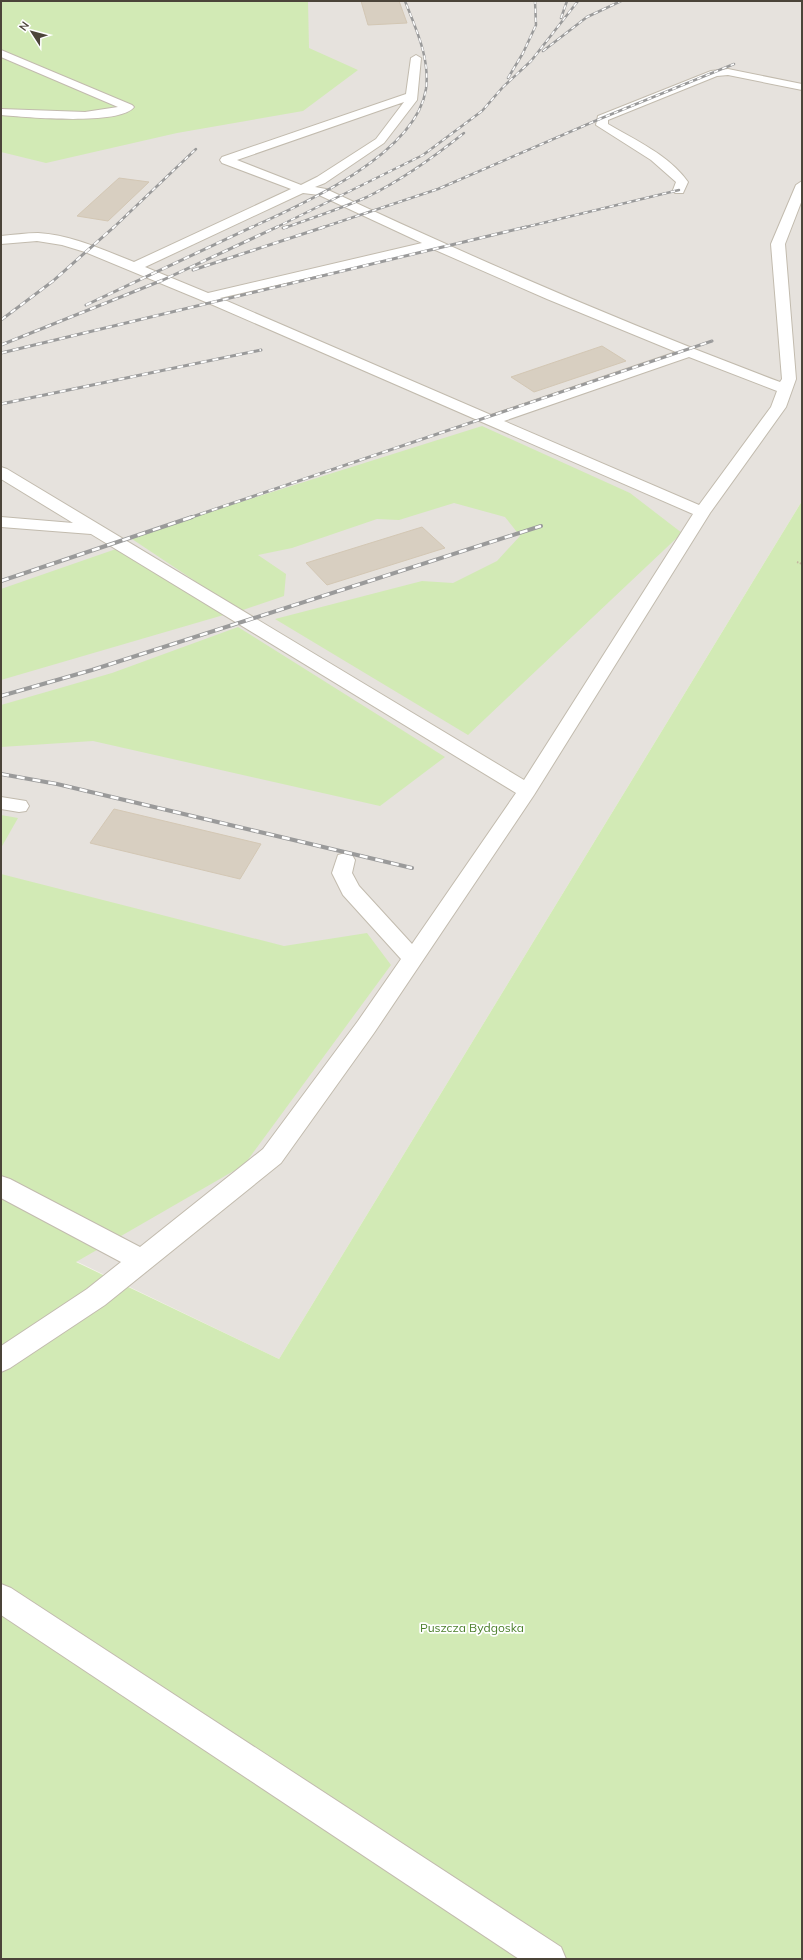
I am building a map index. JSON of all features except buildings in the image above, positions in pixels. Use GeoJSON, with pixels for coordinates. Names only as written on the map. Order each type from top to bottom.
{"type":"FeatureCollection","features":[{"type":"Feature","properties":{"kind":"lane"},"geometry":{"type":"LineString","coordinates":[[1,53],[128,107],[114,112],[79,115],[1,112]]}},
{"type":"Feature","properties":{"kind":"lane"},"geometry":{"type":"LineString","coordinates":[[133,268],[321,180],[380,141],[411,100],[410,96],[416,58]]}},
{"type":"Feature","properties":{"kind":"lane"},"geometry":{"type":"LineString","coordinates":[[679,190],[682,182],[674,172],[634,144],[602,125],[602,118],[715,73],[728,72],[802,87]]}},
{"type":"Feature","properties":{"kind":"lane"},"geometry":{"type":"LineString","coordinates":[[410,96],[226,160],[301,189],[322,192],[436,244],[687,353],[785,389]]}},
{"type":"Feature","properties":{"kind":"lane"},"geometry":{"type":"LineString","coordinates":[[1,1360],[96,1297],[272,1156],[366,1027],[413,959],[527,791],[702,512],[778,407],[789,379],[778,244],[802,185]]}},
{"type":"Feature","properties":{"kind":"lane"},"geometry":{"type":"LineString","coordinates":[[1,240],[37,237],[64,241],[90,249],[133,268],[207,297],[702,512]]}},
{"type":"Feature","properties":{"kind":"lane"},"geometry":{"type":"LineString","coordinates":[[207,297],[436,244]]}},
{"type":"Feature","properties":{"kind":"lane"},"geometry":{"type":"LineString","coordinates":[[491,420],[687,353]]}},
{"type":"Feature","properties":{"kind":"lane"},"geometry":{"type":"LineString","coordinates":[[1,472],[527,791]]}},
{"type":"Feature","properties":{"kind":"lane"},"geometry":{"type":"LineString","coordinates":[[1,522],[95,530]]}},
{"type":"Feature","properties":{"kind":"lane"},"geometry":{"type":"LineString","coordinates":[[345,860],[342,873],[350,890],[413,959]]}},
{"type":"Feature","properties":{"kind":"lane"},"geometry":{"type":"LineString","coordinates":[[1,1186],[142,1260]]}},
{"type":"Feature","properties":{"kind":"lane"},"geometry":{"type":"LineString","coordinates":[[1,1598],[549,1959]]}},
{"type":"Feature","properties":{"kind":"path"},"geometry":{"type":"LineString","coordinates":[[797,562],[802,564]]}},
{"type":"Feature","properties":{"kind":"shaded area"},"geometry":{"type":"Polygon","coordinates":[[[1,1],[802,1],[802,501],[279,1359],[1,1225],[1,1]]]}},
{"type":"Feature","properties":{"kind":"green space"},"geometry":{"type":"Polygon","coordinates":[[[1,1],[308,1],[309,48],[358,70],[303,111],[177,133],[46,163],[1,152],[1,1]]]}},
{"type":"Feature","properties":{"kind":"green space"},"geometry":{"type":"Polygon","coordinates":[[[482,426],[630,493],[682,533],[468,735],[275,619],[422,581],[453,583],[497,561],[520,536],[505,517],[454,503],[399,520],[377,519],[292,548],[258,555],[286,574],[284,596],[240,611],[129,537],[482,426]]]}},
{"type":"Feature","properties":{"kind":"green space","name":"Puszcza Bydgoska"},"geometry":{"type":"Polygon","coordinates":[[[802,501],[802,1959],[1,1959],[1,874],[284,946],[367,933],[391,965],[244,1165],[76,1262],[279,1359],[802,501]]]}},
{"type":"Feature","properties":{"kind":"green space"},"geometry":{"type":"Polygon","coordinates":[[[116,549],[227,614],[1,680],[1,589],[116,549]]]}},
{"type":"Feature","properties":{"kind":"green space"},"geometry":{"type":"Polygon","coordinates":[[[238,627],[445,757],[380,806],[93,741],[1,747],[1,705],[112,673],[238,627]]]}},
{"type":"Feature","properties":{"kind":"green space"},"geometry":{"type":"Polygon","coordinates":[[[1,815],[18,818],[1,848],[1,815]]]}},
{"type":"Feature","properties":{"kind":"railway"},"geometry":{"type":"LineString","coordinates":[[250,228],[327,191],[354,174],[380,155],[402,135],[418,113],[426,89],[426,66],[421,44],[405,1]]}},
{"type":"Feature","properties":{"kind":"railway"},"geometry":{"type":"LineString","coordinates":[[508,78],[523,53],[536,25],[535,1]]}},
{"type":"Feature","properties":{"kind":"railway"},"geometry":{"type":"LineString","coordinates":[[561,18],[567,1]]}},
{"type":"Feature","properties":{"kind":"railway"},"geometry":{"type":"LineString","coordinates":[[275,228],[423,155],[482,111],[503,87],[531,61],[578,1]]}},
{"type":"Feature","properties":{"kind":"railway"},"geometry":{"type":"LineString","coordinates":[[543,51],[587,17],[621,1]]}},
{"type":"Feature","properties":{"kind":"railway"},"geometry":{"type":"LineString","coordinates":[[324,227],[438,189],[602,118],[734,64]]}},
{"type":"Feature","properties":{"kind":"railway"},"geometry":{"type":"LineString","coordinates":[[287,227],[347,206],[367,197],[417,168],[464,133]]}},
{"type":"Feature","properties":{"kind":"railway"},"geometry":{"type":"LineString","coordinates":[[113,228],[196,149]]}},
{"type":"Feature","properties":{"kind":"railway"},"geometry":{"type":"LineString","coordinates":[[522,228],[679,190]]}},
{"type":"Feature","properties":{"kind":"railway"},"geometry":{"type":"LineString","coordinates":[[1,320],[53,281],[114,227]]}},
{"type":"Feature","properties":{"kind":"railway"},"geometry":{"type":"LineString","coordinates":[[86,305],[252,227]]}},
{"type":"Feature","properties":{"kind":"railway"},"geometry":{"type":"LineString","coordinates":[[1,345],[163,280],[277,227]]}},
{"type":"Feature","properties":{"kind":"railway"},"geometry":{"type":"LineString","coordinates":[[193,270],[324,227]]}},
{"type":"Feature","properties":{"kind":"railway"},"geometry":{"type":"LineString","coordinates":[[1,353],[526,227]]}},
{"type":"Feature","properties":{"kind":"railway"},"geometry":{"type":"LineString","coordinates":[[189,518],[712,341]]}},
{"type":"Feature","properties":{"kind":"railway"},"geometry":{"type":"LineString","coordinates":[[1,404],[261,350]]}},
{"type":"Feature","properties":{"kind":"railway"},"geometry":{"type":"LineString","coordinates":[[1,581],[192,517]]}},
{"type":"Feature","properties":{"kind":"railway"},"geometry":{"type":"LineString","coordinates":[[1,696],[92,670],[541,526]]}},
{"type":"Feature","properties":{"kind":"railway"},"geometry":{"type":"LineString","coordinates":[[1,774],[57,784],[412,868]]}}]}
